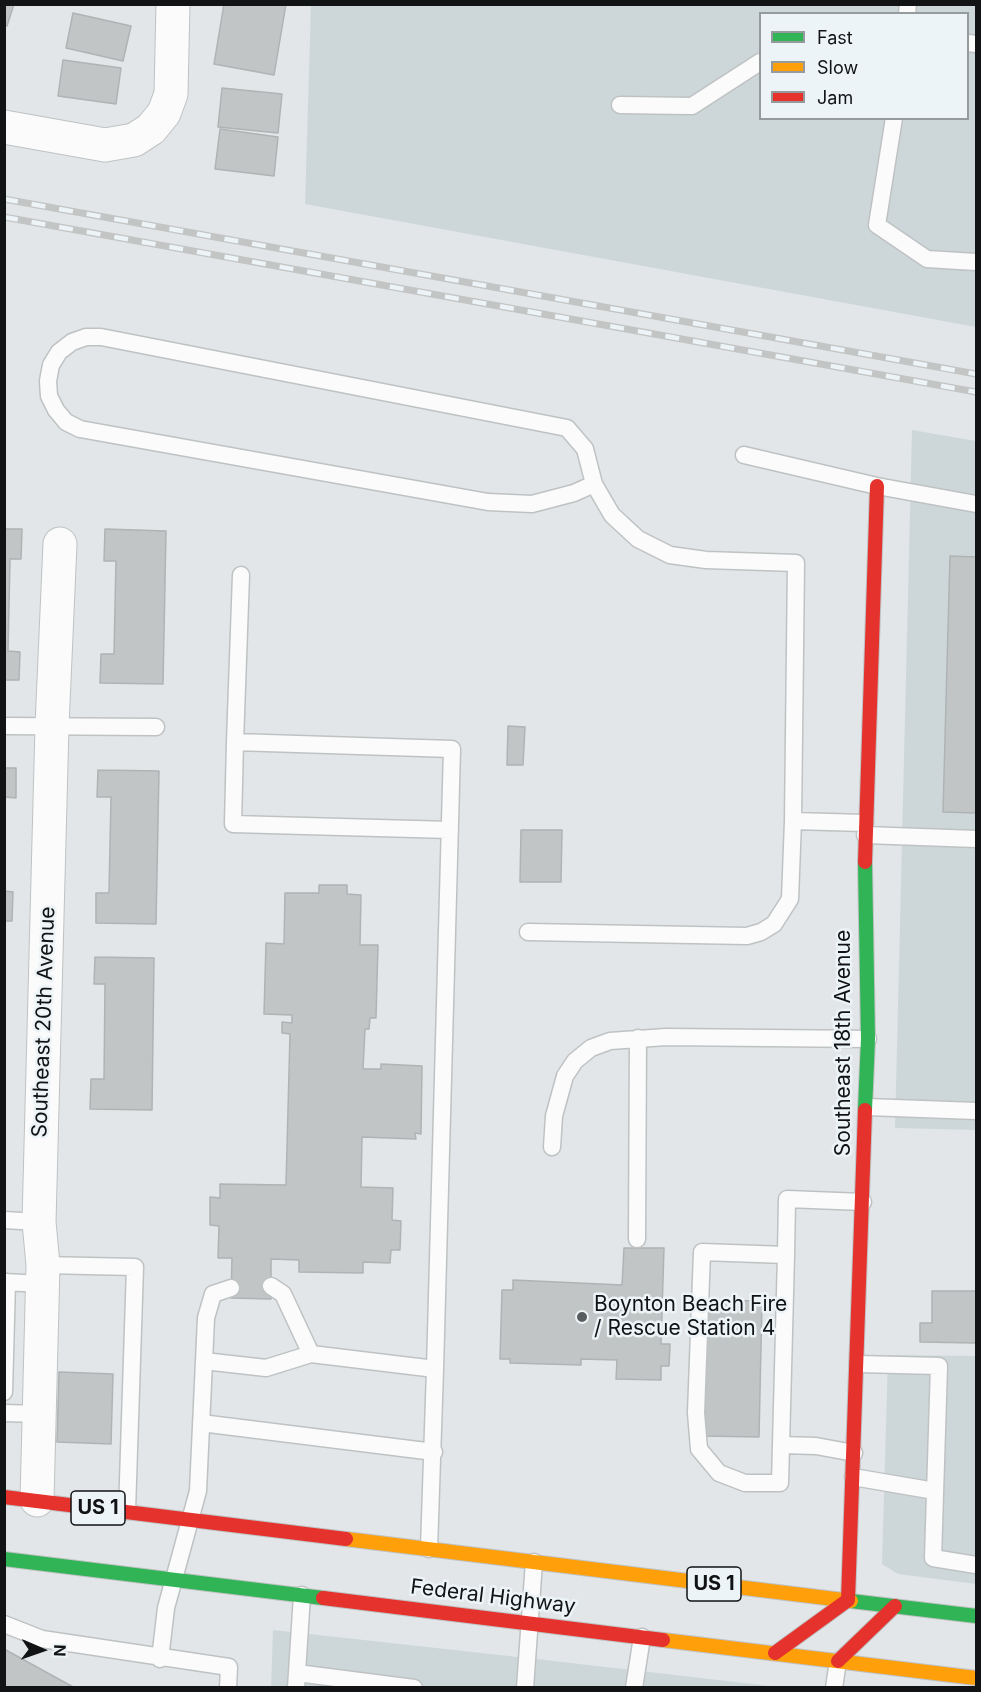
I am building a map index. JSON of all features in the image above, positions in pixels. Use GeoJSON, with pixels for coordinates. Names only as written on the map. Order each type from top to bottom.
{"type":"FeatureCollection","features":[{"type":"Feature","properties":{"kind":"main road","name":"Southeast 18th Avenue"},"geometry":{"type":"LineString","coordinates":[[848,1600],[867,1107],[865,829],[877,486]]}},
{"type":"Feature","properties":{"kind":"main road","name":"Federal Highway"},"geometry":{"type":"LineString","coordinates":[[4,1497],[976,1616]]}},
{"type":"Feature","properties":{"kind":"main road","name":"Federal Highway"},"geometry":{"type":"LineString","coordinates":[[4,1559],[976,1678]]}},
{"type":"Feature","properties":{"kind":"main road"},"geometry":{"type":"LineString","coordinates":[[775,1653],[848,1600]]}},
{"type":"Feature","properties":{"kind":"main road"},"geometry":{"type":"LineString","coordinates":[[838,1661],[895,1606]]}},
{"type":"Feature","properties":{"kind":"street"},"geometry":{"type":"LineString","coordinates":[[4,127],[105,145],[134,140],[151,129],[164,113],[171,94],[173,4]]}},
{"type":"Feature","properties":{"kind":"street","name":"Southeast 20th Avenue"},"geometry":{"type":"LineString","coordinates":[[37,1500],[43,1274],[39,1222],[52,726],[60,544]]}},
{"type":"Feature","properties":{"kind":"lane"},"geometry":{"type":"LineString","coordinates":[[620,105],[692,106],[759,63]]}},
{"type":"Feature","properties":{"kind":"lane"},"geometry":{"type":"LineString","coordinates":[[894,120],[877,225],[927,259],[976,262]]}},
{"type":"Feature","properties":{"kind":"lane"},"geometry":{"type":"LineString","coordinates":[[528,932],[747,936],[761,932],[779,919],[790,899],[796,564],[706,560],[670,555],[638,539],[612,515],[594,484],[585,449],[567,428],[101,337],[79,340],[59,352],[51,365],[48,381],[49,396],[56,410],[66,422],[80,429],[488,502],[531,504],[574,493],[594,484]]}},
{"type":"Feature","properties":{"kind":"lane"},"geometry":{"type":"LineString","coordinates":[[744,455],[877,486],[976,504]]}},
{"type":"Feature","properties":{"kind":"lane"},"geometry":{"type":"LineString","coordinates":[[241,575],[233,824],[450,830]]}},
{"type":"Feature","properties":{"kind":"lane"},"geometry":{"type":"LineString","coordinates":[[4,726],[156,727]]}},
{"type":"Feature","properties":{"kind":"lane"},"geometry":{"type":"LineString","coordinates":[[235,742],[452,749],[434,1452],[429,1549]]}},
{"type":"Feature","properties":{"kind":"lane"},"geometry":{"type":"LineString","coordinates":[[793,821],[976,839]]}},
{"type":"Feature","properties":{"kind":"lane"},"geometry":{"type":"LineString","coordinates":[[552,1147],[557,1094],[575,1060],[591,1047],[610,1041],[638,1038],[829,1036],[868,1039]]}},
{"type":"Feature","properties":{"kind":"lane"},"geometry":{"type":"LineString","coordinates":[[637,1239],[638,1038]]}},
{"type":"Feature","properties":{"kind":"lane"},"geometry":{"type":"LineString","coordinates":[[867,1107],[976,1111]]}},
{"type":"Feature","properties":{"kind":"lane"},"geometry":{"type":"LineString","coordinates":[[786,1255],[702,1252],[696,1413],[699,1449],[719,1473],[745,1483],[780,1483],[786,1255],[787,1199],[863,1202]]}},
{"type":"Feature","properties":{"kind":"lane"},"geometry":{"type":"LineString","coordinates":[[4,1220],[39,1222]]}},
{"type":"Feature","properties":{"kind":"lane"},"geometry":{"type":"LineString","coordinates":[[4,1392],[6,1282],[43,1274],[135,1267],[127,1511]]}},
{"type":"Feature","properties":{"kind":"lane"},"geometry":{"type":"LineString","coordinates":[[271,1286],[283,1294],[311,1354]]}},
{"type":"Feature","properties":{"kind":"lane"},"geometry":{"type":"LineString","coordinates":[[160,1659],[166,1608],[198,1491],[209,1305],[213,1294],[231,1287]]}},
{"type":"Feature","properties":{"kind":"lane"},"geometry":{"type":"LineString","coordinates":[[204,1361],[266,1368],[311,1354],[435,1369]]}},
{"type":"Feature","properties":{"kind":"lane"},"geometry":{"type":"LineString","coordinates":[[858,1364],[939,1366],[933,1558],[976,1565]]}},
{"type":"Feature","properties":{"kind":"lane"},"geometry":{"type":"LineString","coordinates":[[4,1413],[40,1414]]}},
{"type":"Feature","properties":{"kind":"lane"},"geometry":{"type":"LineString","coordinates":[[201,1423],[434,1452]]}},
{"type":"Feature","properties":{"kind":"lane"},"geometry":{"type":"LineString","coordinates":[[781,1445],[816,1446],[854,1453]]}},
{"type":"Feature","properties":{"kind":"lane"},"geometry":{"type":"LineString","coordinates":[[853,1477],[935,1491]]}},
{"type":"Feature","properties":{"kind":"lane"},"geometry":{"type":"LineString","coordinates":[[525,1688],[534,1562]]}},
{"type":"Feature","properties":{"kind":"lane"},"geometry":{"type":"LineString","coordinates":[[302,1595],[296,1680],[414,1688]]}},
{"type":"Feature","properties":{"kind":"lane"},"geometry":{"type":"LineString","coordinates":[[4,1624],[42,1640],[160,1659],[229,1667],[228,1688]]}},
{"type":"Feature","properties":{"kind":"lane"},"geometry":{"type":"LineString","coordinates":[[634,1688],[642,1637]]}},
{"type":"Feature","properties":{"kind":"lane"},"geometry":{"type":"LineString","coordinates":[[834,1688],[838,1661]]}},
{"type":"Feature","properties":{"kind":"shaded area"},"geometry":{"type":"Polygon","coordinates":[[[311,5],[976,5],[976,327],[305,204],[311,5]]]}},
{"type":"Feature","properties":{"kind":"shaded area"},"geometry":{"type":"Polygon","coordinates":[[[912,430],[976,441],[976,1130],[895,1128],[912,430]]]}},
{"type":"Feature","properties":{"kind":"shaded area"},"geometry":{"type":"Polygon","coordinates":[[[888,1355],[976,1356],[976,1584],[898,1574],[882,1564],[888,1355]]]}},
{"type":"Feature","properties":{"kind":"shaded area"},"geometry":{"type":"Polygon","coordinates":[[[273,1630],[545,1660],[779,1687],[271,1688],[273,1630]]]}},
{"type":"Feature","properties":{"kind":"building"},"geometry":{"type":"Polygon","coordinates":[[[4,4],[14,4],[7,26],[4,25],[4,4]]]}},
{"type":"Feature","properties":{"kind":"building"},"geometry":{"type":"Polygon","coordinates":[[[224,4],[286,4],[274,75],[214,64],[224,4]]]}},
{"type":"Feature","properties":{"kind":"building"},"geometry":{"type":"Polygon","coordinates":[[[73,13],[131,26],[123,61],[66,48],[73,13]]]}},
{"type":"Feature","properties":{"kind":"building"},"geometry":{"type":"Polygon","coordinates":[[[63,60],[121,68],[116,104],[58,96],[63,60]]]}},
{"type":"Feature","properties":{"kind":"building"},"geometry":{"type":"Polygon","coordinates":[[[222,88],[282,94],[278,133],[218,127],[222,88]]]}},
{"type":"Feature","properties":{"kind":"building"},"geometry":{"type":"Polygon","coordinates":[[[220,129],[278,137],[274,176],[215,169],[220,129]]]}},
{"type":"Feature","properties":{"kind":"building"},"geometry":{"type":"Polygon","coordinates":[[[4,529],[22,529],[21,559],[10,559],[8,651],[20,652],[19,680],[4,680],[4,529]]]}},
{"type":"Feature","properties":{"kind":"building"},"geometry":{"type":"Polygon","coordinates":[[[105,529],[166,531],[163,684],[100,683],[101,654],[114,654],[116,561],[104,561],[105,529]]]}},
{"type":"Feature","properties":{"kind":"building"},"geometry":{"type":"Polygon","coordinates":[[[950,556],[976,557],[976,813],[943,812],[950,556]]]}},
{"type":"Feature","properties":{"kind":"building"},"geometry":{"type":"Polygon","coordinates":[[[508,726],[525,727],[523,765],[507,765],[508,726]]]}},
{"type":"Feature","properties":{"kind":"building"},"geometry":{"type":"Polygon","coordinates":[[[4,768],[16,768],[16,798],[4,797],[4,768]]]}},
{"type":"Feature","properties":{"kind":"building"},"geometry":{"type":"Polygon","coordinates":[[[98,770],[159,771],[156,924],[96,923],[96,893],[109,893],[111,797],[97,797],[98,770]]]}},
{"type":"Feature","properties":{"kind":"building"},"geometry":{"type":"Polygon","coordinates":[[[521,830],[562,830],[561,882],[520,882],[521,830]]]}},
{"type":"Feature","properties":{"kind":"building"},"geometry":{"type":"Polygon","coordinates":[[[319,885],[347,885],[347,894],[361,895],[360,945],[378,945],[376,1018],[370,1018],[369,1029],[365,1029],[363,1069],[381,1069],[381,1064],[422,1066],[421,1134],[415,1133],[416,1139],[362,1137],[361,1187],[393,1188],[392,1220],[401,1221],[400,1250],[391,1250],[390,1263],[363,1262],[363,1273],[299,1272],[299,1260],[271,1259],[271,1299],[231,1298],[232,1258],[218,1258],[219,1226],[210,1225],[210,1197],[220,1198],[220,1184],[286,1185],[290,1034],[282,1033],[282,1022],[292,1023],[292,1015],[264,1014],[266,943],[284,944],[285,893],[319,893],[319,885]]]}},
{"type":"Feature","properties":{"kind":"building"},"geometry":{"type":"Polygon","coordinates":[[[4,891],[13,892],[12,921],[4,921],[4,891]]]}},
{"type":"Feature","properties":{"kind":"building"},"geometry":{"type":"Polygon","coordinates":[[[95,957],[154,958],[152,1110],[90,1109],[91,1079],[104,1079],[105,984],[94,984],[95,957]]]}},
{"type":"Feature","properties":{"kind":"building","name":"Boynton Beach Fire / Rescue Station 4"},"geometry":{"type":"Polygon","coordinates":[[[624,1248],[664,1248],[661,1344],[670,1344],[669,1366],[661,1366],[661,1380],[616,1379],[617,1360],[581,1359],[581,1365],[510,1363],[510,1359],[500,1359],[502,1290],[513,1290],[513,1280],[622,1285],[624,1248]]]}},
{"type":"Feature","properties":{"kind":"building"},"geometry":{"type":"Polygon","coordinates":[[[932,1291],[976,1291],[976,1343],[920,1342],[920,1323],[932,1323],[932,1291]]]}},
{"type":"Feature","properties":{"kind":"building"},"geometry":{"type":"Polygon","coordinates":[[[707,1300],[762,1301],[759,1437],[704,1436],[707,1300]]]}},
{"type":"Feature","properties":{"kind":"building"},"geometry":{"type":"Polygon","coordinates":[[[59,1372],[113,1374],[111,1444],[57,1442],[59,1372]]]}},
{"type":"Feature","properties":{"kind":"building"},"geometry":{"type":"Polygon","coordinates":[[[4,1649],[75,1688],[4,1688],[4,1649]]]}},
{"type":"Feature","properties":{"kind":"railway"},"geometry":{"type":"LineString","coordinates":[[4,199],[976,374]]}},
{"type":"Feature","properties":{"kind":"railway"},"geometry":{"type":"LineString","coordinates":[[4,217],[976,392]]}},
{"type":"Feature","properties":{"kind":"traffic: fast"},"geometry":{"type":"LineString","coordinates":[[865,862],[868,1039],[865,1110]]}},
{"type":"Feature","properties":{"kind":"traffic: fast"},"geometry":{"type":"LineString","coordinates":[[4,1559],[323,1598]]}},
{"type":"Feature","properties":{"kind":"traffic: fast"},"geometry":{"type":"LineString","coordinates":[[851,1601],[976,1616]]}},
{"type":"Feature","properties":{"kind":"traffic: slow"},"geometry":{"type":"LineString","coordinates":[[346,1539],[851,1601]]}},
{"type":"Feature","properties":{"kind":"traffic: slow"},"geometry":{"type":"LineString","coordinates":[[663,1640],[976,1678]]}},
{"type":"Feature","properties":{"kind":"traffic: jam"},"geometry":{"type":"LineString","coordinates":[[865,862],[877,486]]}},
{"type":"Feature","properties":{"kind":"traffic: jam"},"geometry":{"type":"LineString","coordinates":[[848,1600],[865,1110]]}},
{"type":"Feature","properties":{"kind":"traffic: jam"},"geometry":{"type":"LineString","coordinates":[[4,1497],[346,1539]]}},
{"type":"Feature","properties":{"kind":"traffic: jam"},"geometry":{"type":"LineString","coordinates":[[323,1598],[663,1640]]}},
{"type":"Feature","properties":{"kind":"traffic: jam"},"geometry":{"type":"LineString","coordinates":[[775,1653],[848,1600]]}},
{"type":"Feature","properties":{"kind":"traffic: jam"},"geometry":{"type":"LineString","coordinates":[[838,1661],[895,1606]]}},
{"type":"Feature","properties":{"kind":"place","name":"Boynton Beach Fire / Rescue Station 4"},"geometry":{"type":"Point","coordinates":[582,1317]}}]}
